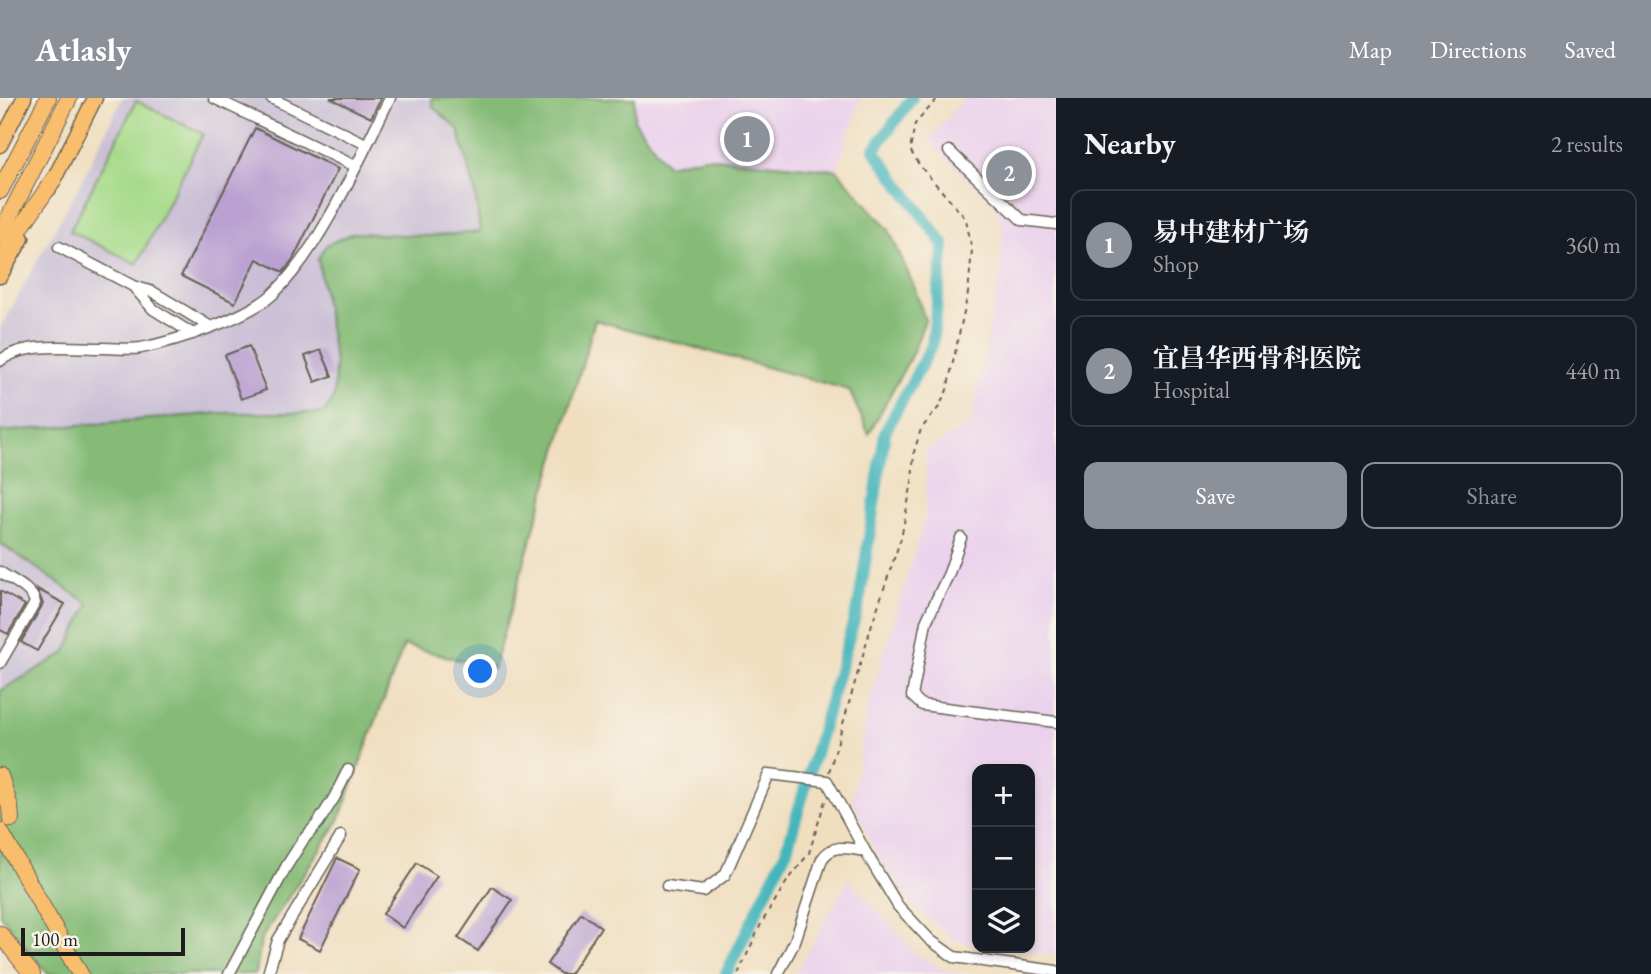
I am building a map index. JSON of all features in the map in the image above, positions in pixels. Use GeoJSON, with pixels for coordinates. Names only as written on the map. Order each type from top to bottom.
{"type":"FeatureCollection","features":[{"type":"Feature","properties":{"kind":"highway"},"geometry":{"type":"LineString","coordinates":[[0,191],[46,98]]}},
{"type":"Feature","properties":{"kind":"highway"},"geometry":{"type":"LineString","coordinates":[[0,235],[69,98]]}},
{"type":"Feature","properties":{"kind":"highway"},"geometry":{"type":"LineString","coordinates":[[0,258],[54,179]]}},
{"type":"Feature","properties":{"kind":"highway"},"geometry":{"type":"LineString","coordinates":[[0,776],[5,786],[5,825],[79,974]]}},
{"type":"Feature","properties":{"kind":"highway"},"geometry":{"type":"LineString","coordinates":[[0,934],[32,974]]}},
{"type":"Feature","properties":{"kind":"main road"},"geometry":{"type":"LineString","coordinates":[[0,145],[24,98]]}},
{"type":"Feature","properties":{"kind":"main road"},"geometry":{"type":"LineString","coordinates":[[0,276],[95,98]]}},
{"type":"Feature","properties":{"kind":"street"},"geometry":{"type":"LineString","coordinates":[[214,98],[355,166]]}},
{"type":"Feature","properties":{"kind":"street"},"geometry":{"type":"LineString","coordinates":[[271,98],[366,144]]}},
{"type":"Feature","properties":{"kind":"street"},"geometry":{"type":"LineString","coordinates":[[0,361],[8,354],[27,349],[138,348],[211,327],[270,296],[290,276],[316,238],[390,98]]}},
{"type":"Feature","properties":{"kind":"street"},"geometry":{"type":"LineString","coordinates":[[949,151],[1022,220],[1056,224]]}},
{"type":"Feature","properties":{"kind":"street"},"geometry":{"type":"LineString","coordinates":[[60,247],[133,286],[153,292],[211,327]]}},
{"type":"Feature","properties":{"kind":"street"},"geometry":{"type":"LineString","coordinates":[[133,286],[153,309],[193,334]]}},
{"type":"Feature","properties":{"kind":"street"},"geometry":{"type":"LineString","coordinates":[[961,538],[949,573],[926,622],[912,696],[922,705],[1056,722]]}},
{"type":"Feature","properties":{"kind":"street"},"geometry":{"type":"LineString","coordinates":[[0,572],[31,593],[35,599],[0,663]]}},
{"type":"Feature","properties":{"kind":"street"},"geometry":{"type":"LineString","coordinates":[[229,974],[268,899],[303,839],[334,799],[348,770]]}},
{"type":"Feature","properties":{"kind":"street"},"geometry":{"type":"LineString","coordinates":[[667,886],[703,891],[725,875],[769,774],[827,781],[898,905],[930,940],[954,957],[1056,971]]}},
{"type":"Feature","properties":{"kind":"street"},"geometry":{"type":"LineString","coordinates":[[268,974],[278,940],[341,836]]}},
{"type":"Feature","properties":{"kind":"street"},"geometry":{"type":"LineString","coordinates":[[778,974],[795,941],[822,859],[835,848],[865,851]]}},
{"type":"Feature","properties":{"kind":"path"},"geometry":{"type":"LineString","coordinates":[[738,974],[762,922],[786,883],[809,853],[824,811],[827,781],[871,627],[901,538],[912,482],[914,452],[921,429],[939,407],[947,390],[968,293],[972,250],[966,219],[920,166],[910,150],[915,124],[938,98]]}},
{"type":"Feature","properties":{"kind":"shaded area"},"geometry":{"type":"Polygon","coordinates":[[[122,98],[431,98],[433,107],[458,129],[475,190],[480,232],[430,236],[318,259],[335,363],[334,397],[324,413],[220,413],[0,432],[0,328],[81,182],[122,98]]]}},
{"type":"Feature","properties":{"kind":"shaded area"},"geometry":{"type":"Polygon","coordinates":[[[635,98],[861,98],[837,170],[705,157],[667,165],[633,120],[635,98]]]}},
{"type":"Feature","properties":{"kind":"shaded area"},"geometry":{"type":"Polygon","coordinates":[[[965,98],[1056,98],[1056,955],[1035,952],[1035,764],[972,764],[972,943],[954,940],[913,905],[880,861],[852,802],[868,706],[926,514],[926,451],[971,423],[1001,269],[1003,228],[995,205],[928,140],[965,98]]]}},
{"type":"Feature","properties":{"kind":"shaded area"},"geometry":{"type":"Polygon","coordinates":[[[0,543],[89,603],[65,653],[0,691],[0,543]]]}},
{"type":"Feature","properties":{"kind":"shaded area"},"geometry":{"type":"Polygon","coordinates":[[[849,879],[917,954],[946,971],[969,974],[795,974],[849,879]]]}},
{"type":"Feature","properties":{"kind":"green space"},"geometry":{"type":"Polygon","coordinates":[[[431,98],[635,98],[634,120],[667,165],[705,157],[837,170],[889,230],[915,289],[925,320],[913,352],[869,434],[849,390],[595,320],[493,669],[404,645],[339,820],[261,939],[256,974],[48,974],[0,915],[0,691],[65,653],[89,604],[0,543],[0,432],[220,413],[324,413],[334,397],[335,363],[318,259],[326,245],[353,233],[430,236],[480,232],[475,190],[458,129],[433,107],[431,98]]]}},
{"type":"Feature","properties":{"kind":"green space"},"geometry":{"type":"Polygon","coordinates":[[[136,101],[203,134],[137,264],[70,231],[136,101]]]}},
{"type":"Feature","properties":{"kind":"building"},"geometry":{"type":"Polygon","coordinates":[[[330,98],[381,98],[371,118],[330,98]]]}},
{"type":"Feature","properties":{"kind":"building"},"geometry":{"type":"Polygon","coordinates":[[[255,128],[338,169],[285,270],[283,272],[257,259],[235,303],[181,276],[255,128]]]}},
{"type":"Feature","properties":{"kind":"building"},"geometry":{"type":"Polygon","coordinates":[[[249,346],[266,390],[241,399],[225,355],[249,346]]]}},
{"type":"Feature","properties":{"kind":"building"},"geometry":{"type":"Polygon","coordinates":[[[321,350],[332,376],[315,382],[305,356],[321,350]]]}},
{"type":"Feature","properties":{"kind":"building"},"geometry":{"type":"Polygon","coordinates":[[[37,589],[65,604],[37,651],[21,642],[43,604],[37,589]]]}},
{"type":"Feature","properties":{"kind":"building"},"geometry":{"type":"Polygon","coordinates":[[[0,591],[25,605],[8,634],[0,630],[0,591]]]}},
{"type":"Feature","properties":{"kind":"building"},"geometry":{"type":"Polygon","coordinates":[[[337,858],[360,869],[320,950],[298,939],[337,858]]]}},
{"type":"Feature","properties":{"kind":"building"},"geometry":{"type":"Polygon","coordinates":[[[417,863],[437,876],[403,928],[383,914],[417,863]]]}},
{"type":"Feature","properties":{"kind":"building"},"geometry":{"type":"Polygon","coordinates":[[[492,887],[512,900],[478,951],[458,938],[492,887]]]}},
{"type":"Feature","properties":{"kind":"building"},"geometry":{"type":"Polygon","coordinates":[[[581,913],[601,927],[570,974],[561,974],[547,964],[581,913]]]}},
{"type":"Feature","properties":{"kind":"waterway"},"geometry":{"type":"LineString","coordinates":[[726,974],[787,849],[859,603],[885,432],[932,345],[944,245],[874,150],[912,98]]}},
{"type":"Feature","properties":{"kind":"place","name":"易中建材广场"},"geometry":{"type":"Point","coordinates":[747,139]}},
{"type":"Feature","properties":{"kind":"place","name":"宜昌华西骨科医院"},"geometry":{"type":"Point","coordinates":[1009,173]}}]}
